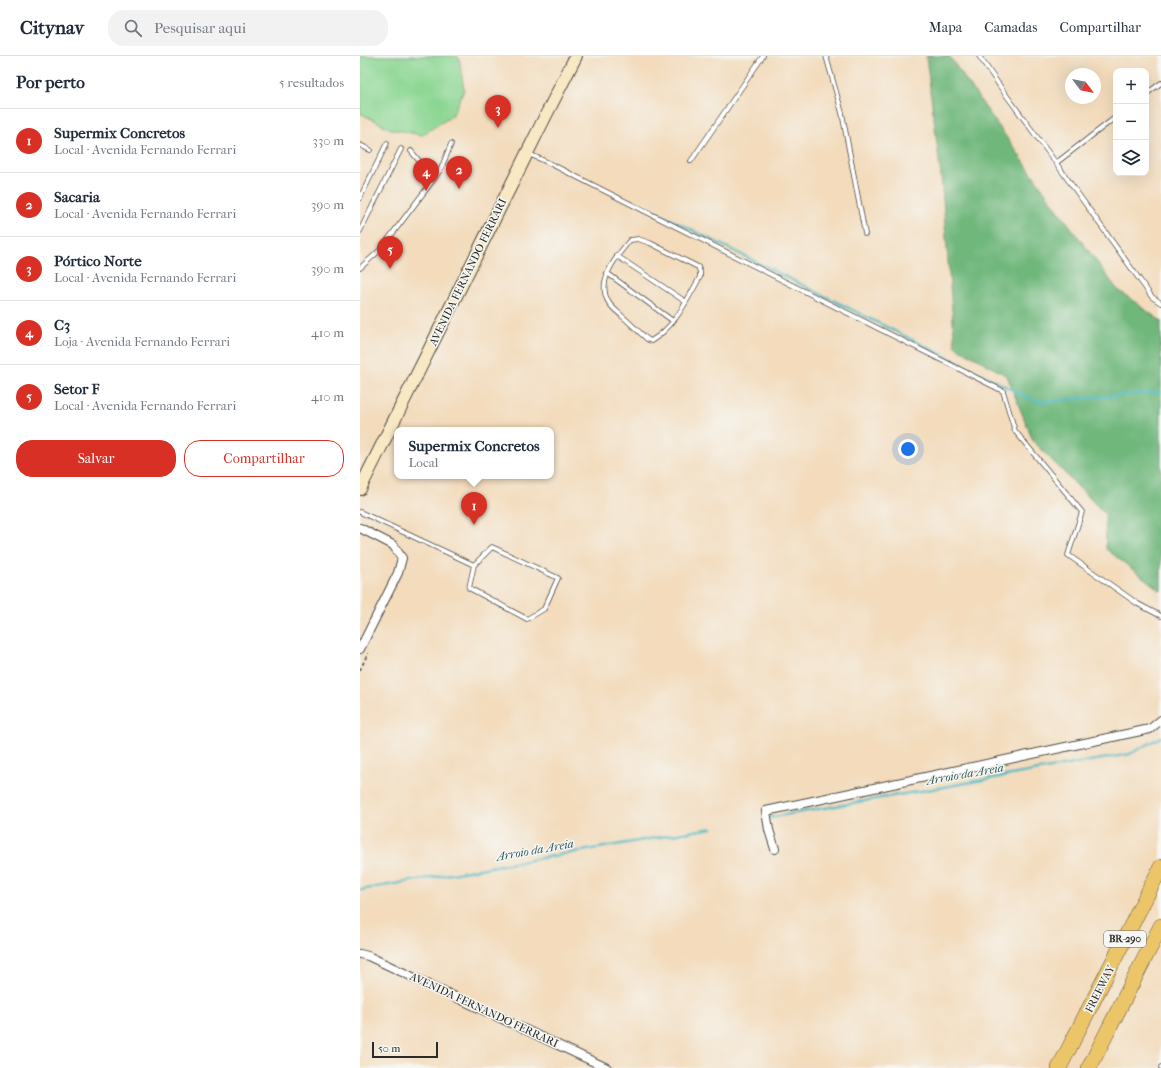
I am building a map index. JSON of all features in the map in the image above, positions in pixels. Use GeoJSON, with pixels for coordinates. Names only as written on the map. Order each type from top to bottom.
{"type":"FeatureCollection","features":[{"type":"Feature","properties":{"kind":"highway","name":"FREEWAY"},"geometry":{"type":"LineString","coordinates":[[1059,1068],[1161,867]]}},
{"type":"Feature","properties":{"kind":"highway","name":"BR-290"},"geometry":{"type":"LineString","coordinates":[[1089,1068],[1161,926]]}},
{"type":"Feature","properties":{"kind":"street","name":"AVENIDA FERNANDO FERRARI"},"geometry":{"type":"LineString","coordinates":[[360,489],[576,56]]}},
{"type":"Feature","properties":{"kind":"street"},"geometry":{"type":"LineString","coordinates":[[360,528],[393,545],[402,558],[398,573],[360,649]]}},
{"type":"Feature","properties":{"kind":"street"},"geometry":{"type":"LineString","coordinates":[[775,849],[769,830],[766,811],[1150,730],[1161,720]]}},
{"type":"Feature","properties":{"kind":"street","name":"AVENIDA FERNANDO FERRARI"},"geometry":{"type":"LineString","coordinates":[[360,954],[368,956],[607,1068]]}},
{"type":"Feature","properties":{"kind":"lane"},"geometry":{"type":"LineString","coordinates":[[691,161],[763,56]]}},
{"type":"Feature","properties":{"kind":"lane"},"geometry":{"type":"LineString","coordinates":[[826,56],[842,113],[865,234]]}},
{"type":"Feature","properties":{"kind":"lane"},"geometry":{"type":"LineString","coordinates":[[979,56],[1152,297],[1161,303]]}},
{"type":"Feature","properties":{"kind":"lane"},"geometry":{"type":"LineString","coordinates":[[1149,92],[1161,83]]}},
{"type":"Feature","properties":{"kind":"lane"},"geometry":{"type":"LineString","coordinates":[[1056,163],[1113,119]]}},
{"type":"Feature","properties":{"kind":"lane"},"geometry":{"type":"LineString","coordinates":[[360,198],[387,143]]}},
{"type":"Feature","properties":{"kind":"lane"},"geometry":{"type":"LineString","coordinates":[[360,268],[380,250],[434,179],[441,169],[450,144]]}},
{"type":"Feature","properties":{"kind":"lane"},"geometry":{"type":"LineString","coordinates":[[360,145],[370,150]]}},
{"type":"Feature","properties":{"kind":"lane"},"geometry":{"type":"LineString","coordinates":[[360,231],[401,149]]}},
{"type":"Feature","properties":{"kind":"lane"},"geometry":{"type":"LineString","coordinates":[[411,151],[434,179]]}},
{"type":"Feature","properties":{"kind":"lane"},"geometry":{"type":"LineString","coordinates":[[527,153],[1003,391],[1015,431],[1082,512],[1068,555],[1138,604],[1161,616]]}},
{"type":"Feature","properties":{"kind":"lane"},"geometry":{"type":"LineString","coordinates":[[638,239],[650,242],[698,267],[700,272],[700,277],[674,321],[658,337],[651,341],[610,304],[605,296],[607,273],[617,256],[630,240],[638,239]]}},
{"type":"Feature","properties":{"kind":"lane"},"geometry":{"type":"LineString","coordinates":[[617,256],[686,302]]}},
{"type":"Feature","properties":{"kind":"lane"},"geometry":{"type":"LineString","coordinates":[[607,273],[674,321]]}},
{"type":"Feature","properties":{"kind":"lane"},"geometry":{"type":"LineString","coordinates":[[360,512],[474,565]]}},
{"type":"Feature","properties":{"kind":"lane"},"geometry":{"type":"LineString","coordinates":[[492,547],[558,578],[544,609],[527,619],[469,588],[474,565],[492,547]]}},
{"type":"Feature","properties":{"kind":"green space"},"geometry":{"type":"Polygon","coordinates":[[[360,56],[457,56],[459,58],[464,90],[452,116],[422,135],[391,129],[360,113],[360,56]]]}},
{"type":"Feature","properties":{"kind":"green space"},"geometry":{"type":"Polygon","coordinates":[[[926,56],[949,56],[1055,206],[1117,289],[1161,321],[1161,591],[1106,549],[1105,514],[1033,441],[1007,376],[955,346],[941,176],[926,56]]]}},
{"type":"Feature","properties":{"kind":"waterway"},"geometry":{"type":"LineString","coordinates":[[642,205],[1037,402],[1161,392]]}},
{"type":"Feature","properties":{"kind":"waterway","name":"Arroio da Areia"},"geometry":{"type":"LineString","coordinates":[[768,818],[1130,754],[1161,737]]}},
{"type":"Feature","properties":{"kind":"waterway","name":"Arroio da Areia"},"geometry":{"type":"LineString","coordinates":[[360,890],[712,828]]}},
{"type":"Feature","properties":{"kind":"place","name":"Pórtico Norte"},"geometry":{"type":"Point","coordinates":[498,128]}},
{"type":"Feature","properties":{"kind":"place","name":"Sacaria"},"geometry":{"type":"Point","coordinates":[459,189]}},
{"type":"Feature","properties":{"kind":"place","name":"C3"},"geometry":{"type":"Point","coordinates":[426,191]}},
{"type":"Feature","properties":{"kind":"place","name":"Setor F"},"geometry":{"type":"Point","coordinates":[390,269]}},
{"type":"Feature","properties":{"kind":"place","name":"Supermix Concretos"},"geometry":{"type":"Point","coordinates":[474,525]}}]}
